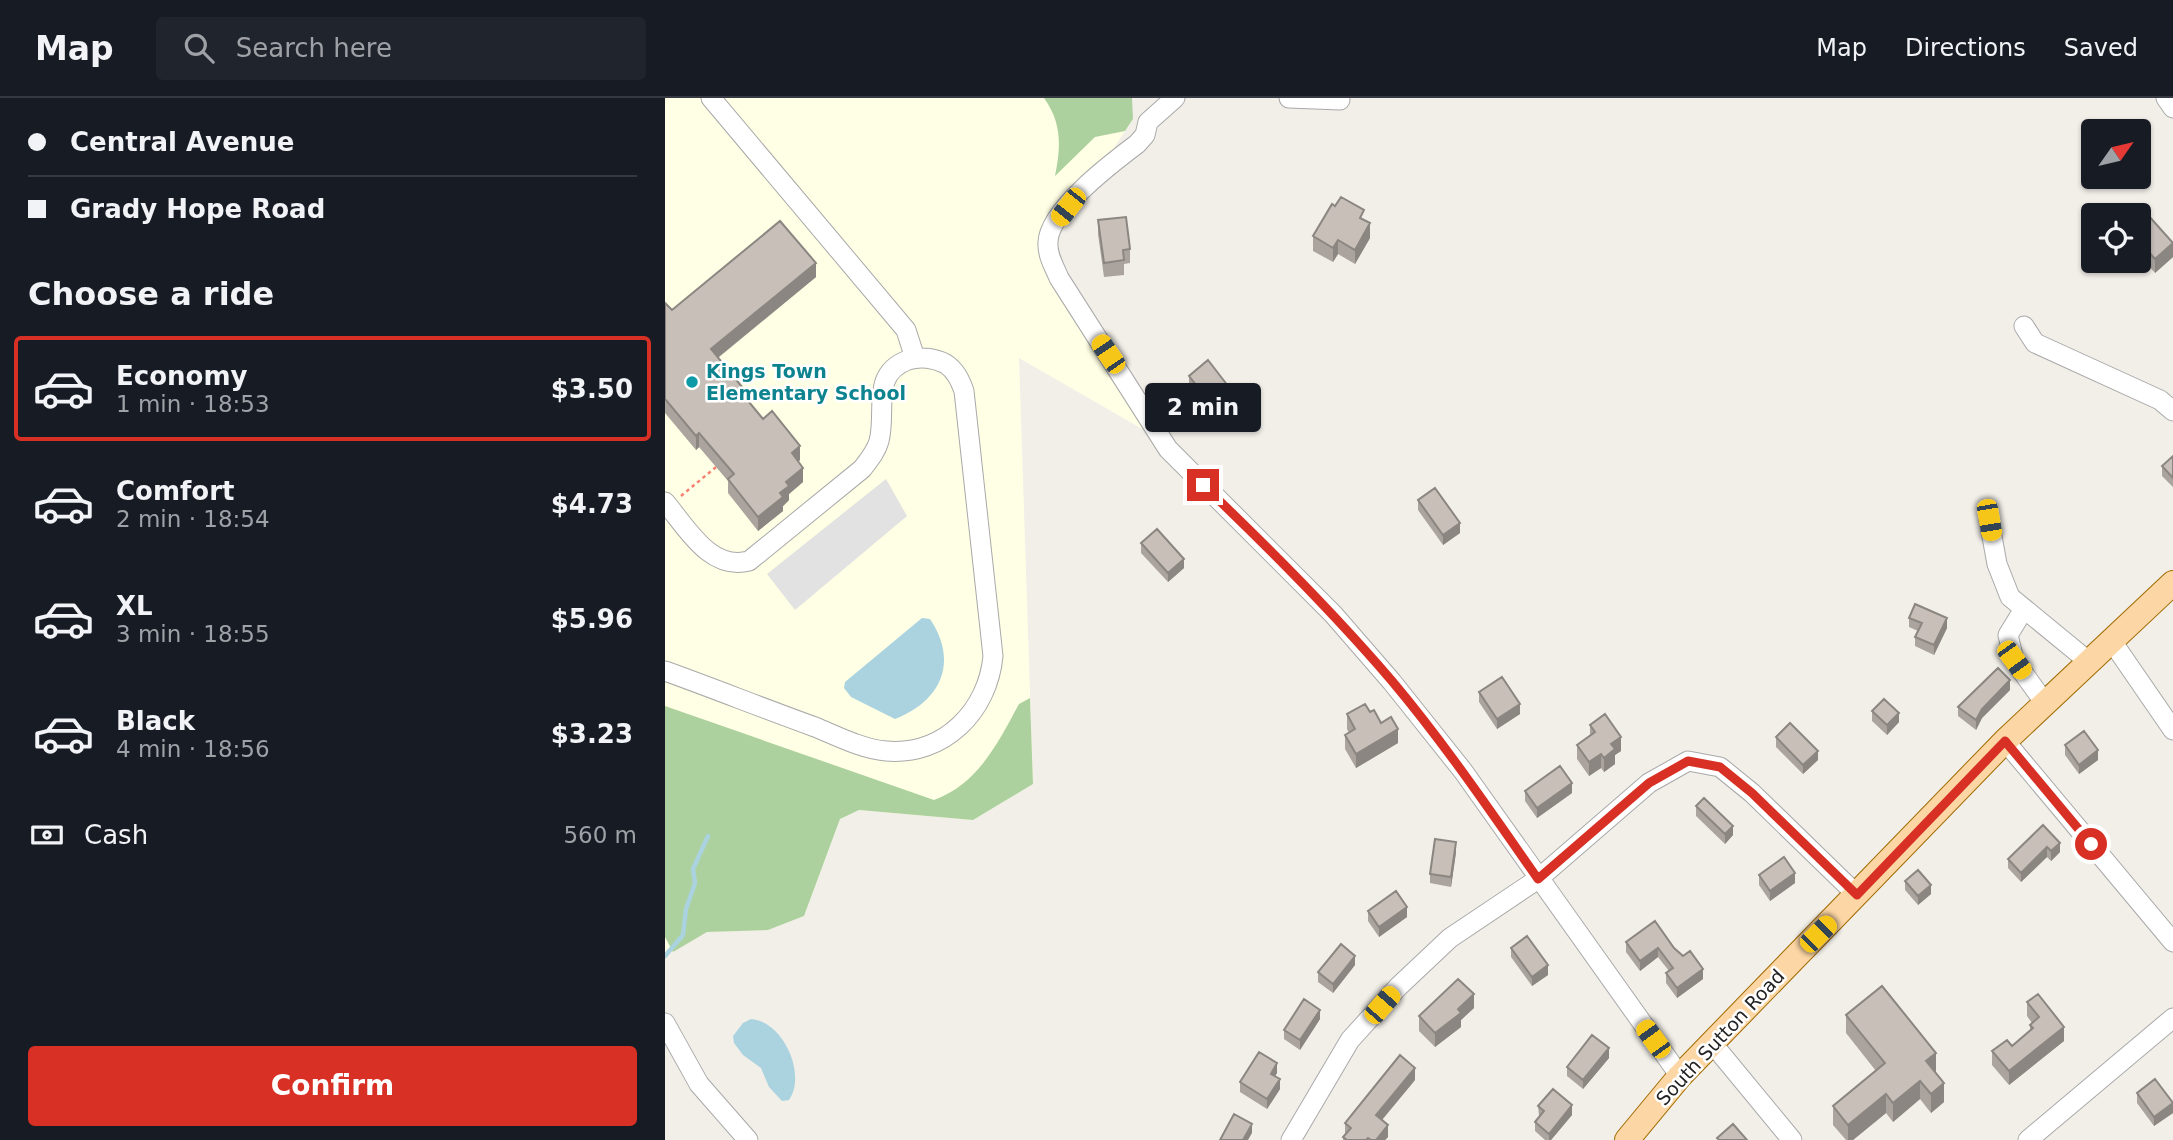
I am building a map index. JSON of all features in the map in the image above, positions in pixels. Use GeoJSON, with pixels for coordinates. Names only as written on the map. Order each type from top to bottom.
{"type":"FeatureCollection","features":[{"type":"Feature","properties":{"kind":"main road","name":"South Sutton Road"},"geometry":{"type":"LineString","coordinates":[[1627,1140],[1680,1076],[2005,741],[2173,583]]}},
{"type":"Feature","properties":{"kind":"street"},"geometry":{"type":"LineString","coordinates":[[711,98],[906,330],[915,358]]}},
{"type":"Feature","properties":{"kind":"street"},"geometry":{"type":"LineString","coordinates":[[1175,98],[1148,122],[1145,135],[1137,144],[1079,191],[1048,238],[1048,254],[1059,278],[1168,449],[1277,556],[1392,682],[1463,771],[1680,1076]]}},
{"type":"Feature","properties":{"kind":"street"},"geometry":{"type":"LineString","coordinates":[[1289,98],[1340,100]]}},
{"type":"Feature","properties":{"kind":"street"},"geometry":{"type":"LineString","coordinates":[[2166,98],[2173,108]]}},
{"type":"Feature","properties":{"kind":"street"},"geometry":{"type":"LineString","coordinates":[[2024,326],[2035,343],[2160,400],[2173,411]]}},
{"type":"Feature","properties":{"kind":"street"},"geometry":{"type":"LineString","coordinates":[[665,671],[886,751],[911,750],[936,742],[957,729],[976,709],[989,683],[993,656],[964,391],[960,380],[945,364],[936,360],[915,358],[900,364],[889,373],[883,383],[881,432],[872,456],[862,469],[749,561],[733,564],[712,556],[673,499]]}},
{"type":"Feature","properties":{"kind":"street"},"geometry":{"type":"LineString","coordinates":[[1989,520],[2001,575],[2010,597],[2088,661]]}},
{"type":"Feature","properties":{"kind":"street"},"geometry":{"type":"LineString","coordinates":[[2024,609],[2008,635],[2014,660],[2044,702]]}},
{"type":"Feature","properties":{"kind":"street"},"geometry":{"type":"LineString","coordinates":[[2111,640],[2173,730]]}},
{"type":"Feature","properties":{"kind":"street"},"geometry":{"type":"LineString","coordinates":[[2005,741],[2173,942]]}},
{"type":"Feature","properties":{"kind":"street"},"geometry":{"type":"LineString","coordinates":[[1291,1140],[1350,1040],[1398,987],[1450,938],[1538,879],[1649,783],[1688,761],[1720,767],[1752,793],[1857,895]]}},
{"type":"Feature","properties":{"kind":"street"},"geometry":{"type":"LineString","coordinates":[[2028,1140],[2173,1018]]}},
{"type":"Feature","properties":{"kind":"street"},"geometry":{"type":"LineString","coordinates":[[665,1023],[699,1084],[748,1140]]}},
{"type":"Feature","properties":{"kind":"street"},"geometry":{"type":"LineString","coordinates":[[1712,1043],[1792,1140]]}},
{"type":"Feature","properties":{"kind":"path"},"geometry":{"type":"LineString","coordinates":[[673,499],[716,467]]}},
{"type":"Feature","properties":{"kind":"shaded area"},"geometry":{"type":"Polygon","coordinates":[[[665,98],[1124,98],[1133,119],[1042,257],[1158,438],[1019,358],[1033,784],[973,820],[858,810],[840,819],[804,916],[768,930],[707,932],[665,956],[665,98]]]}},
{"type":"Feature","properties":{"kind":"shaded area"},"geometry":{"type":"Polygon","coordinates":[[[886,479],[907,516],[795,610],[767,574],[886,479]]]}},
{"type":"Feature","properties":{"kind":"green space"},"geometry":{"type":"Polygon","coordinates":[[[1044,98],[1132,98],[1133,119],[1125,131],[1095,137],[1055,176],[1059,136],[1054,117],[1044,98]]]}},
{"type":"Feature","properties":{"kind":"green space"},"geometry":{"type":"Polygon","coordinates":[[[1030,698],[1033,784],[973,820],[859,810],[840,819],[804,916],[768,930],[707,932],[673,952],[665,937],[665,706],[934,800],[963,784],[975,773],[1019,704],[1030,698]]]}},
{"type":"Feature","properties":{"kind":"water"},"geometry":{"type":"Polygon","coordinates":[[[922,618],[930,619],[939,635],[943,650],[944,665],[934,691],[924,702],[895,719],[851,697],[844,688],[845,682],[922,618]]]}},
{"type":"Feature","properties":{"kind":"water"},"geometry":{"type":"Polygon","coordinates":[[[751,1019],[763,1022],[773,1029],[789,1050],[795,1077],[789,1100],[782,1101],[769,1087],[761,1068],[743,1055],[734,1043],[733,1036],[743,1023],[751,1019]]]}},
{"type":"Feature","properties":{"kind":"building"},"geometry":{"type":"Polygon","coordinates":[[[1341,197],[1364,210],[1360,218],[1370,223],[1355,250],[1338,240],[1333,248],[1313,236],[1332,204],[1335,206],[1341,197]]]}},
{"type":"Feature","properties":{"kind":"building"},"geometry":{"type":"Polygon","coordinates":[[[1126,217],[1130,249],[1123,250],[1124,260],[1104,263],[1098,220],[1126,217]]]}},
{"type":"Feature","properties":{"kind":"building"},"geometry":{"type":"Polygon","coordinates":[[[2151,218],[2173,243],[2155,259],[2151,254],[2151,218]]]}},
{"type":"Feature","properties":{"kind":"building","name":"Kings Town Elementary School"},"geometry":{"type":"Polygon","coordinates":[[[780,221],[816,263],[711,349],[747,393],[744,396],[763,419],[772,411],[800,446],[792,453],[803,468],[786,482],[789,486],[780,493],[783,497],[758,517],[728,479],[734,474],[699,433],[696,436],[665,399],[665,303],[672,310],[780,221]]]}},
{"type":"Feature","properties":{"kind":"building"},"geometry":{"type":"Polygon","coordinates":[[[1208,360],[1235,395],[1217,411],[1189,376],[1208,360]]]}},
{"type":"Feature","properties":{"kind":"building"},"geometry":{"type":"Polygon","coordinates":[[[2173,456],[2173,478],[2162,466],[2173,456]]]}},
{"type":"Feature","properties":{"kind":"building"},"geometry":{"type":"Polygon","coordinates":[[[1435,488],[1460,523],[1443,535],[1418,500],[1435,488]]]}},
{"type":"Feature","properties":{"kind":"building"},"geometry":{"type":"Polygon","coordinates":[[[1157,529],[1184,559],[1168,573],[1141,543],[1157,529]]]}},
{"type":"Feature","properties":{"kind":"building"},"geometry":{"type":"Polygon","coordinates":[[[1915,604],[1947,618],[1934,645],[1915,637],[1922,623],[1909,618],[1915,604]]]}},
{"type":"Feature","properties":{"kind":"building"},"geometry":{"type":"Polygon","coordinates":[[[1998,668],[2010,680],[1982,709],[1976,720],[1958,707],[1998,668]]]}},
{"type":"Feature","properties":{"kind":"building"},"geometry":{"type":"Polygon","coordinates":[[[1502,677],[1520,704],[1497,719],[1479,692],[1502,677]]]}},
{"type":"Feature","properties":{"kind":"building"},"geometry":{"type":"Polygon","coordinates":[[[1884,699],[1899,713],[1887,725],[1872,711],[1884,699]]]}},
{"type":"Feature","properties":{"kind":"building"},"geometry":{"type":"Polygon","coordinates":[[[1365,704],[1370,712],[1374,710],[1381,723],[1391,717],[1398,729],[1356,754],[1345,735],[1355,729],[1347,714],[1365,704]]]}},
{"type":"Feature","properties":{"kind":"building"},"geometry":{"type":"Polygon","coordinates":[[[1605,714],[1621,737],[1611,744],[1615,749],[1604,758],[1601,754],[1589,762],[1577,745],[1595,732],[1590,725],[1605,714]]]}},
{"type":"Feature","properties":{"kind":"building"},"geometry":{"type":"Polygon","coordinates":[[[1790,723],[1818,751],[1803,765],[1776,737],[1790,723]]]}},
{"type":"Feature","properties":{"kind":"building"},"geometry":{"type":"Polygon","coordinates":[[[2084,731],[2098,750],[2079,765],[2065,745],[2084,731]]]}},
{"type":"Feature","properties":{"kind":"building"},"geometry":{"type":"Polygon","coordinates":[[[1560,766],[1572,783],[1537,808],[1525,791],[1560,766]]]}},
{"type":"Feature","properties":{"kind":"building"},"geometry":{"type":"Polygon","coordinates":[[[1704,798],[1733,826],[1725,834],[1696,806],[1704,798]]]}},
{"type":"Feature","properties":{"kind":"building"},"geometry":{"type":"Polygon","coordinates":[[[2043,825],[2060,843],[2051,851],[2047,847],[2021,873],[2008,859],[2043,825]]]}},
{"type":"Feature","properties":{"kind":"building"},"geometry":{"type":"Polygon","coordinates":[[[1435,839],[1456,842],[1451,877],[1430,874],[1435,839]]]}},
{"type":"Feature","properties":{"kind":"building"},"geometry":{"type":"Polygon","coordinates":[[[1784,857],[1795,873],[1770,891],[1759,875],[1784,857]]]}},
{"type":"Feature","properties":{"kind":"building"},"geometry":{"type":"Polygon","coordinates":[[[1918,870],[1931,885],[1918,896],[1905,881],[1918,870]]]}},
{"type":"Feature","properties":{"kind":"building"},"geometry":{"type":"Polygon","coordinates":[[[1396,891],[1407,907],[1379,927],[1368,911],[1396,891]]]}},
{"type":"Feature","properties":{"kind":"building"},"geometry":{"type":"Polygon","coordinates":[[[1655,921],[1674,948],[1683,956],[1690,951],[1703,969],[1677,988],[1666,973],[1673,968],[1658,948],[1640,961],[1626,942],[1655,921]]]}},
{"type":"Feature","properties":{"kind":"building"},"geometry":{"type":"Polygon","coordinates":[[[1527,936],[1548,965],[1532,977],[1511,948],[1527,936]]]}},
{"type":"Feature","properties":{"kind":"building"},"geometry":{"type":"Polygon","coordinates":[[[1341,944],[1355,956],[1333,984],[1318,972],[1341,944]]]}},
{"type":"Feature","properties":{"kind":"building"},"geometry":{"type":"Polygon","coordinates":[[[1458,979],[1474,994],[1458,1009],[1461,1013],[1435,1033],[1419,1016],[1458,979]]]}},
{"type":"Feature","properties":{"kind":"building"},"geometry":{"type":"Polygon","coordinates":[[[1882,986],[1936,1053],[1926,1061],[1944,1083],[1931,1094],[1920,1081],[1893,1103],[1886,1094],[1848,1125],[1833,1106],[1885,1063],[1846,1015],[1882,986]]]}},
{"type":"Feature","properties":{"kind":"building"},"geometry":{"type":"Polygon","coordinates":[[[2038,994],[2064,1027],[2009,1071],[1992,1051],[2007,1040],[2012,1046],[2033,1028],[2030,1025],[2039,1017],[2027,1002],[2038,994]]]}},
{"type":"Feature","properties":{"kind":"building"},"geometry":{"type":"Polygon","coordinates":[[[1304,999],[1320,1010],[1300,1040],[1284,1030],[1304,999]]]}},
{"type":"Feature","properties":{"kind":"building"},"geometry":{"type":"Polygon","coordinates":[[[1592,1035],[1609,1048],[1583,1080],[1567,1067],[1592,1035]]]}},
{"type":"Feature","properties":{"kind":"building"},"geometry":{"type":"Polygon","coordinates":[[[1259,1052],[1277,1063],[1271,1074],[1280,1079],[1267,1099],[1240,1082],[1259,1052]]]}},
{"type":"Feature","properties":{"kind":"building"},"geometry":{"type":"Polygon","coordinates":[[[1400,1055],[1415,1068],[1376,1115],[1388,1125],[1376,1140],[1347,1140],[1343,1137],[1351,1128],[1345,1123],[1400,1055]]]}},
{"type":"Feature","properties":{"kind":"building"},"geometry":{"type":"Polygon","coordinates":[[[2155,1079],[2173,1103],[2154,1117],[2137,1093],[2155,1079]]]}},
{"type":"Feature","properties":{"kind":"building"},"geometry":{"type":"Polygon","coordinates":[[[1553,1089],[1572,1105],[1549,1134],[1535,1122],[1544,1111],[1538,1106],[1553,1089]]]}},
{"type":"Feature","properties":{"kind":"building"},"geometry":{"type":"Polygon","coordinates":[[[1234,1114],[1252,1124],[1243,1140],[1220,1140],[1234,1114]]]}},
{"type":"Feature","properties":{"kind":"building"},"geometry":{"type":"Polygon","coordinates":[[[1733,1124],[1747,1140],[1717,1138],[1733,1124]]]}},
{"type":"Feature","properties":{"kind":"waterway"},"geometry":{"type":"LineString","coordinates":[[665,956],[683,935],[686,909],[695,883],[693,869],[708,836]]}},
{"type":"Feature","properties":{"kind":"place","name":"Kings Town Elementary School"},"geometry":{"type":"Point","coordinates":[692,382]}},
{"type":"Feature","properties":{"kind":"route"},"geometry":{"type":"LineString","coordinates":[[1203,485],[1333,614],[1392,682],[1463,771],[1538,879],[1649,783],[1688,761],[1720,767],[1752,793],[1857,895],[2005,741],[2091,844]]}}]}
